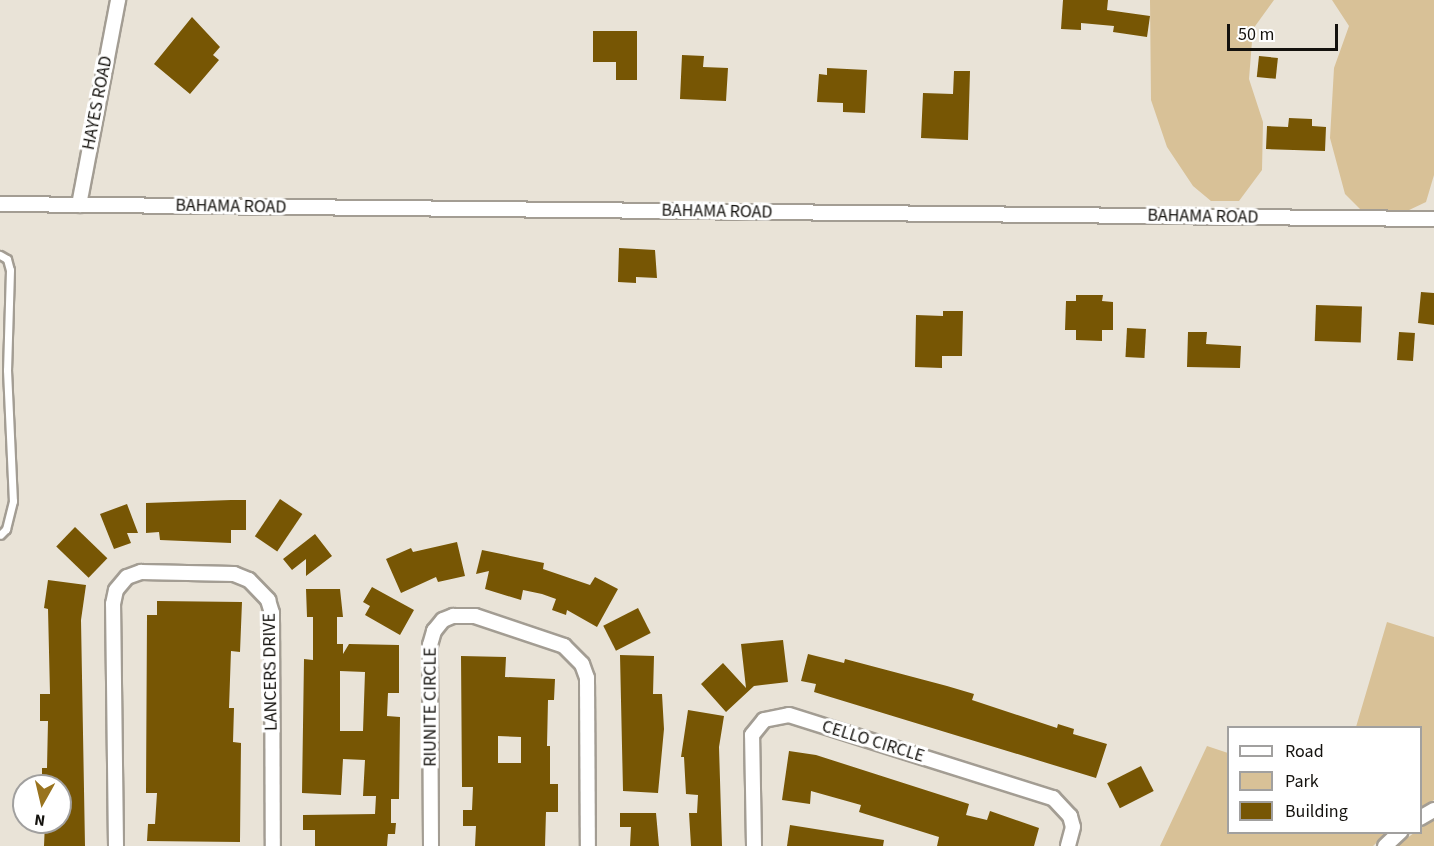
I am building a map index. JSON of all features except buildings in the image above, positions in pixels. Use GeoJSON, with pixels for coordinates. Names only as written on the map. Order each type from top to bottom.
{"type":"FeatureCollection","features":[{"type":"Feature","properties":{"kind":"street","name":"HAYES ROAD"},"geometry":{"type":"LineString","coordinates":[[79,205],[118,0]]}},
{"type":"Feature","properties":{"kind":"street","name":"BAHAMA ROAD"},"geometry":{"type":"LineString","coordinates":[[0,204],[1434,219]]}},
{"type":"Feature","properties":{"kind":"street","name":"LANCERS DRIVE"},"geometry":{"type":"LineString","coordinates":[[116,846],[113,604],[117,590],[127,577],[141,572],[234,574],[249,580],[268,600],[272,613],[273,846]]}},
{"type":"Feature","properties":{"kind":"street","name":"RIUNITE CIRCLE"},"geometry":{"type":"LineString","coordinates":[[431,846],[430,645],[434,631],[443,620],[453,616],[475,616],[564,646],[582,664],[587,678],[588,846]]}},
{"type":"Feature","properties":{"kind":"street","name":"CELLO CIRCLE"},"geometry":{"type":"LineString","coordinates":[[754,846],[752,735],[764,720],[782,716],[1053,798],[1070,816],[1073,827],[1068,846]]}},
{"type":"Feature","properties":{"kind":"street"},"geometry":{"type":"LineString","coordinates":[[1385,846],[1398,834]]}},
{"type":"Feature","properties":{"kind":"lane"},"geometry":{"type":"LineString","coordinates":[[0,255],[7,259],[10,270],[7,370],[13,501],[6,529],[0,535]]}},
{"type":"Feature","properties":{"kind":"green space"},"geometry":{"type":"Polygon","coordinates":[[[1150,0],[1274,0],[1253,29],[1249,79],[1263,122],[1262,170],[1239,201],[1211,201],[1193,186],[1167,147],[1151,100],[1150,0]]]}},
{"type":"Feature","properties":{"kind":"green space"},"geometry":{"type":"Polygon","coordinates":[[[1332,0],[1434,0],[1434,175],[1426,202],[1407,211],[1361,210],[1345,194],[1330,138],[1334,68],[1349,26],[1332,0]]]}},
{"type":"Feature","properties":{"kind":"green space"},"geometry":{"type":"Polygon","coordinates":[[[1387,622],[1434,637],[1434,800],[1422,807],[1422,726],[1356,726],[1387,622]]]}},
{"type":"Feature","properties":{"kind":"green space"},"geometry":{"type":"Polygon","coordinates":[[[1207,746],[1227,753],[1227,834],[1386,834],[1373,846],[1160,846],[1207,746]]]}},
{"type":"Feature","properties":{"kind":"green space"},"geometry":{"type":"Polygon","coordinates":[[[1434,819],[1434,846],[1396,846],[1413,834],[1422,834],[1422,827],[1434,819]]]}}]}
